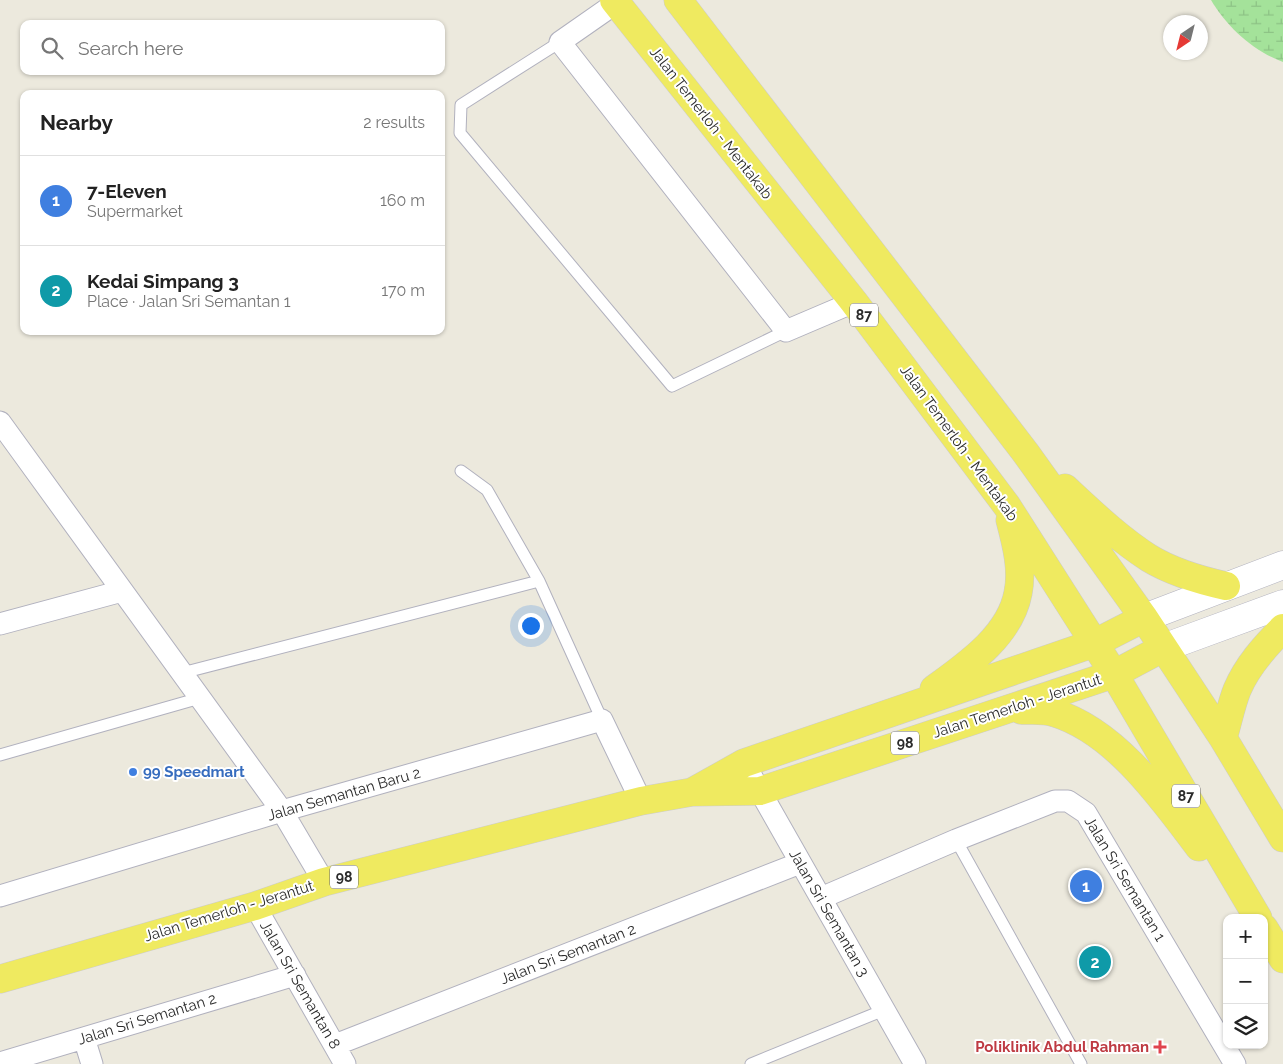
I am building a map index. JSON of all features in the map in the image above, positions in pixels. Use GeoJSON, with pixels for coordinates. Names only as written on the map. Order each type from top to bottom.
{"type":"FeatureCollection","features":[{"type":"Feature","properties":{"kind":"main road"},"geometry":{"type":"LineString","coordinates":[[678,0],[1025,452],[1144,618],[1223,738],[1283,838]]}},
{"type":"Feature","properties":{"kind":"main road","name":"Jalan Temerloh - Mentakab"},"geometry":{"type":"LineString","coordinates":[[615,1],[854,302],[1007,506],[1114,674],[1256,914]]}},
{"type":"Feature","properties":{"kind":"main road"},"geometry":{"type":"LineString","coordinates":[[1025,452],[1116,534],[1150,558],[1198,579],[1226,586]]}},
{"type":"Feature","properties":{"kind":"main road"},"geometry":{"type":"LineString","coordinates":[[913,705],[962,669],[993,642],[1014,607],[1018,592],[1019,572],[1016,544],[1007,506]]}},
{"type":"Feature","properties":{"kind":"main road","name":"Jalan Temerloh - Jerantut"},"geometry":{"type":"LineString","coordinates":[[692,792],[744,763],[1095,643],[1144,618]]}},
{"type":"Feature","properties":{"kind":"main road"},"geometry":{"type":"LineString","coordinates":[[1223,738],[1237,690],[1248,669],[1283,628]]}},
{"type":"Feature","properties":{"kind":"main road","name":"Jalan Temerloh - Jerantut"},"geometry":{"type":"LineString","coordinates":[[0,978],[255,906],[324,882],[642,801],[692,792],[760,791],[1114,674],[1163,648]]}},
{"type":"Feature","properties":{"kind":"main road"},"geometry":{"type":"LineString","coordinates":[[1008,709],[1053,712],[1075,721],[1125,757],[1174,814],[1250,914]]}},
{"type":"Feature","properties":{"kind":"street"},"geometry":{"type":"LineString","coordinates":[[615,1],[560,42],[786,331],[854,302]]}},
{"type":"Feature","properties":{"kind":"street"},"geometry":{"type":"LineString","coordinates":[[0,422],[282,811],[324,882]]}},
{"type":"Feature","properties":{"kind":"street"},"geometry":{"type":"LineString","coordinates":[[1144,618],[1283,566]]}},
{"type":"Feature","properties":{"kind":"street"},"geometry":{"type":"LineString","coordinates":[[0,624],[122,591]]}},
{"type":"Feature","properties":{"kind":"street"},"geometry":{"type":"LineString","coordinates":[[1163,648],[1283,604]]}},
{"type":"Feature","properties":{"kind":"street"},"geometry":{"type":"LineString","coordinates":[[602,720],[642,801]]}},
{"type":"Feature","properties":{"kind":"street","name":"Jalan Semantan Baru 2"},"geometry":{"type":"LineString","coordinates":[[0,896],[282,811],[602,720]]}},
{"type":"Feature","properties":{"kind":"street","name":"Jalan Sri Semantan 3"},"geometry":{"type":"LineString","coordinates":[[744,763],[915,1064]]}},
{"type":"Feature","properties":{"kind":"street","name":"Jalan Sri Semantan 1"},"geometry":{"type":"LineString","coordinates":[[821,898],[1055,800],[1068,801],[1086,813],[1235,1064]]}},
{"type":"Feature","properties":{"kind":"street","name":"Jalan Sri Semantan 2"},"geometry":{"type":"LineString","coordinates":[[335,1045],[800,863]]}},
{"type":"Feature","properties":{"kind":"street","name":"Jalan Sri Semantan 8"},"geometry":{"type":"LineString","coordinates":[[255,906],[345,1064]]}},
{"type":"Feature","properties":{"kind":"street","name":"Jalan Sri Semantan 2"},"geometry":{"type":"LineString","coordinates":[[0,1063],[295,975]]}},
{"type":"Feature","properties":{"kind":"street"},"geometry":{"type":"LineString","coordinates":[[84,1038],[92,1064]]}},
{"type":"Feature","properties":{"kind":"lane"},"geometry":{"type":"LineString","coordinates":[[560,42],[460,105],[460,134],[672,386],[786,331]]}},
{"type":"Feature","properties":{"kind":"lane"},"geometry":{"type":"LineString","coordinates":[[461,471],[487,490],[539,581],[602,720]]}},
{"type":"Feature","properties":{"kind":"lane"},"geometry":{"type":"LineString","coordinates":[[182,673],[539,581]]}},
{"type":"Feature","properties":{"kind":"lane"},"geometry":{"type":"LineString","coordinates":[[0,755],[200,698]]}},
{"type":"Feature","properties":{"kind":"lane"},"geometry":{"type":"LineString","coordinates":[[956,840],[1081,1064]]}},
{"type":"Feature","properties":{"kind":"lane"},"geometry":{"type":"LineString","coordinates":[[751,1064],[884,1010]]}},
{"type":"Feature","properties":{"kind":"green space"},"geometry":{"type":"Polygon","coordinates":[[[1211,0],[1283,0],[1283,62],[1251,45],[1225,20],[1211,0]]]}},
{"type":"Feature","properties":{"kind":"place","name":"99 Speedmart"},"geometry":{"type":"Point","coordinates":[133,772]}},
{"type":"Feature","properties":{"kind":"place","name":"7-Eleven"},"geometry":{"type":"Point","coordinates":[1086,886]}},
{"type":"Feature","properties":{"kind":"place","name":"Kedai Simpang 3"},"geometry":{"type":"Point","coordinates":[1095,962]}},
{"type":"Feature","properties":{"kind":"place","name":"Poliklinik Abdul Rahman"},"geometry":{"type":"Point","coordinates":[1160,1047]}}]}
